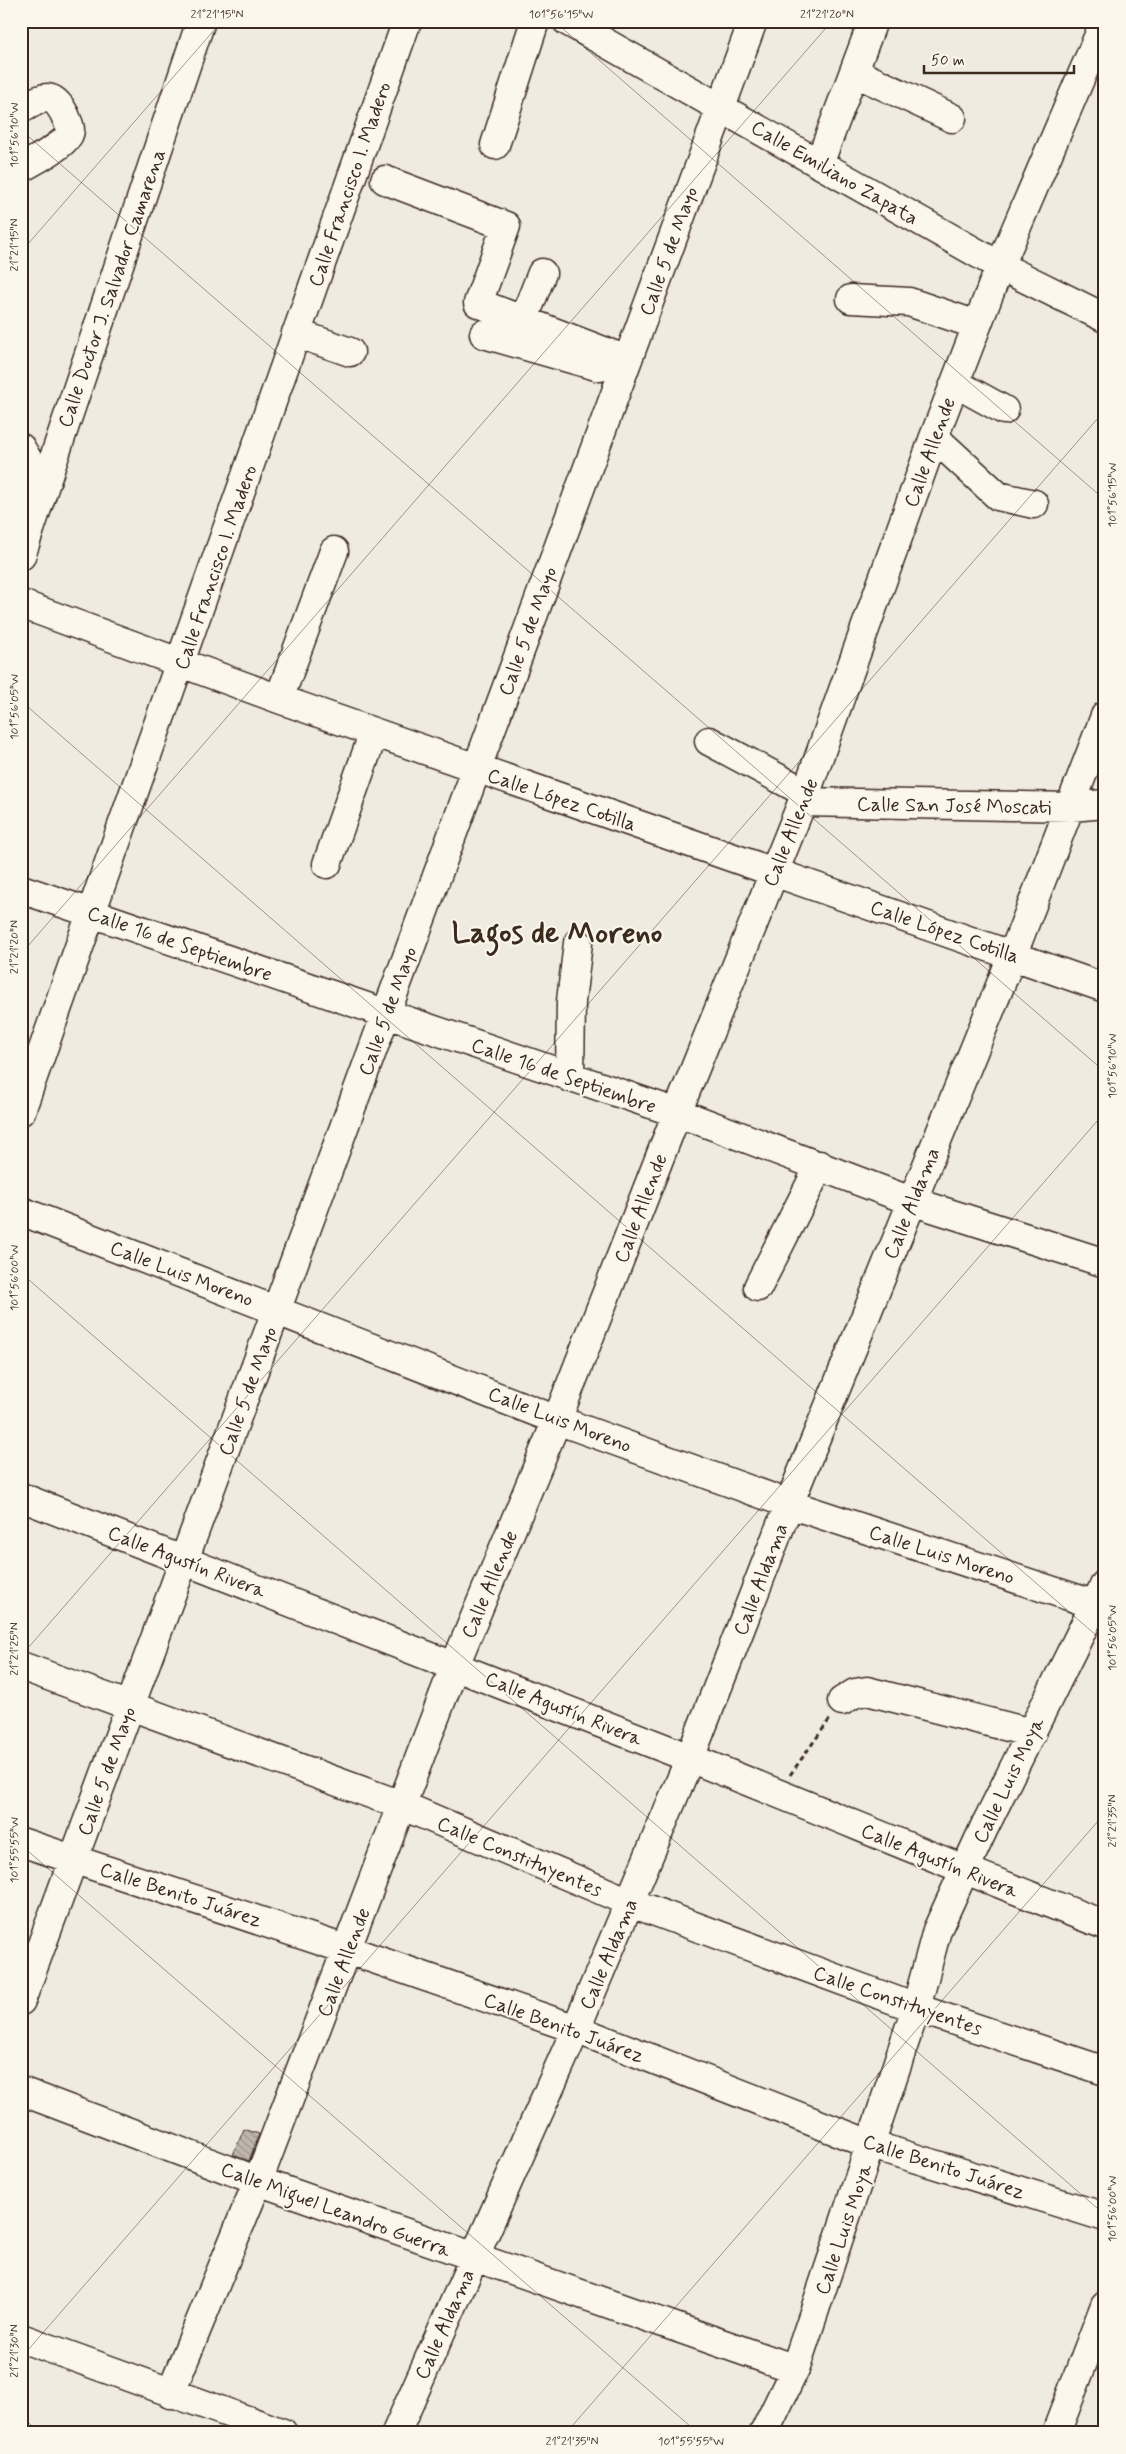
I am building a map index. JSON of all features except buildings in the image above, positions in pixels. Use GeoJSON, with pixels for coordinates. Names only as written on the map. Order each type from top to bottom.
{"type":"FeatureCollection","features":[{"type":"Feature","properties":{"kind":"main road","name":"Calle Doctor J. Salvador Camarena"},"geometry":{"type":"LineString","coordinates":[[21,556],[201,21]]}},
{"type":"Feature","properties":{"kind":"main road","name":"Calle Francisco I. Madero"},"geometry":{"type":"LineString","coordinates":[[21,1111],[181,664],[407,21]]}},
{"type":"Feature","properties":{"kind":"main road"},"geometry":{"type":"LineString","coordinates":[[495,145],[535,21]]}},
{"type":"Feature","properties":{"kind":"main road","name":"Calle 5 de Mayo"},"geometry":{"type":"LineString","coordinates":[[21,2001],[753,21]]}},
{"type":"Feature","properties":{"kind":"main road"},"geometry":{"type":"LineString","coordinates":[[819,164],[873,21]]}},
{"type":"Feature","properties":{"kind":"main road","name":"Calle Allende"},"geometry":{"type":"LineString","coordinates":[[170,2394],[258,2182],[455,1665],[557,1420],[677,1113],[804,798],[934,437],[1000,266],[1105,22]]}},
{"type":"Feature","properties":{"kind":"main road","name":"Calle Emiliano Zapata"},"geometry":{"type":"LineString","coordinates":[[582,25],[721,108],[1000,266],[1105,318]]}},
{"type":"Feature","properties":{"kind":"main road"},"geometry":{"type":"LineString","coordinates":[[854,72],[952,118]]}},
{"type":"Feature","properties":{"kind":"main road"},"geometry":{"type":"LineString","coordinates":[[21,109],[44,98],[51,98],[59,102],[70,126],[69,134],[62,142],[21,168]]}},
{"type":"Feature","properties":{"kind":"main road"},"geometry":{"type":"LineString","coordinates":[[385,180],[506,226],[478,303],[625,367]]}},
{"type":"Feature","properties":{"kind":"main road"},"geometry":{"type":"LineString","coordinates":[[523,321],[542,273]]}},
{"type":"Feature","properties":{"kind":"main road"},"geometry":{"type":"LineString","coordinates":[[851,299],[909,302],[977,325]]}},
{"type":"Feature","properties":{"kind":"main road"},"geometry":{"type":"LineString","coordinates":[[296,333],[350,352]]}},
{"type":"Feature","properties":{"kind":"main road"},"geometry":{"type":"LineString","coordinates":[[484,334],[625,367]]}},
{"type":"Feature","properties":{"kind":"main road"},"geometry":{"type":"LineString","coordinates":[[955,383],[1004,410]]}},
{"type":"Feature","properties":{"kind":"main road"},"geometry":{"type":"LineString","coordinates":[[934,437],[998,496],[1034,504]]}},
{"type":"Feature","properties":{"kind":"main road"},"geometry":{"type":"LineString","coordinates":[[21,448],[44,486]]}},
{"type":"Feature","properties":{"kind":"main road"},"geometry":{"type":"LineString","coordinates":[[279,699],[334,551]]}},
{"type":"Feature","properties":{"kind":"main road","name":"Calle López Cotilla"},"geometry":{"type":"LineString","coordinates":[[21,604],[181,664],[476,769],[1013,954],[1105,988]]}},
{"type":"Feature","properties":{"kind":"main road","name":"Calle Aldama"},"geometry":{"type":"LineString","coordinates":[[396,2433],[576,2030],[690,1758],[911,1201],[1013,954],[1105,716]]}},
{"type":"Feature","properties":{"kind":"main road"},"geometry":{"type":"LineString","coordinates":[[326,864],[374,732]]}},
{"type":"Feature","properties":{"kind":"main road"},"geometry":{"type":"LineString","coordinates":[[709,741],[804,798]]}},
{"type":"Feature","properties":{"kind":"main road","name":"Calle San José Moscati"},"geometry":{"type":"LineString","coordinates":[[804,798],[1071,807],[1105,804]]}},
{"type":"Feature","properties":{"kind":"main road","name":"Calle 16 de Septiembre"},"geometry":{"type":"LineString","coordinates":[[21,889],[677,1113],[820,1165],[911,1201],[1105,1263]]}},
{"type":"Feature","properties":{"kind":"main road"},"geometry":{"type":"LineString","coordinates":[[570,1078],[571,1001],[578,942]]}},
{"type":"Feature","properties":{"kind":"main road"},"geometry":{"type":"LineString","coordinates":[[758,1287],[820,1165]]}},
{"type":"Feature","properties":{"kind":"main road","name":"Calle Luis Moreno"},"geometry":{"type":"LineString","coordinates":[[21,1212],[277,1309],[557,1420],[790,1504],[1102,1599]]}},
{"type":"Feature","properties":{"kind":"main road","name":"Calle Agustín Rivera"},"geometry":{"type":"LineString","coordinates":[[21,1497],[455,1665],[690,1758],[964,1871],[1105,1925]]}},
{"type":"Feature","properties":{"kind":"main road","name":"Calle Luis Moya"},"geometry":{"type":"LineString","coordinates":[[764,2433],[795,2369],[872,2144],[916,2008],[937,1930],[1032,1733],[1102,1599]]}},
{"type":"Feature","properties":{"kind":"main road","name":"Calle Constituyentes"},"geometry":{"type":"LineString","coordinates":[[21,1666],[401,1805],[629,1902],[916,2008],[1105,2070]]}},
{"type":"Feature","properties":{"kind":"main road"},"geometry":{"type":"LineString","coordinates":[[842,1701],[855,1693],[868,1691],[1032,1733]]}},
{"type":"Feature","properties":{"kind":"main road","name":"Calle Benito Juárez"},"geometry":{"type":"LineString","coordinates":[[21,1842],[348,1950],[576,2030],[872,2144],[1105,2217]]}},
{"type":"Feature","properties":{"kind":"main road","name":"Calle Miguel Leandro Guerra"},"geometry":{"type":"LineString","coordinates":[[21,2091],[258,2182],[795,2369]]}},
{"type":"Feature","properties":{"kind":"main road"},"geometry":{"type":"LineString","coordinates":[[1056,2433],[1105,2305]]}},
{"type":"Feature","properties":{"kind":"main road"},"geometry":{"type":"LineString","coordinates":[[21,2338],[170,2394],[283,2433]]}},
{"type":"Feature","properties":{"kind":"path"},"geometry":{"type":"LineString","coordinates":[[776,1793],[842,1701]]}},
{"type":"Feature","properties":{"kind":"district","name":"Lagos de Moreno"},"geometry":{"type":"Point","coordinates":[557,932]}}]}
